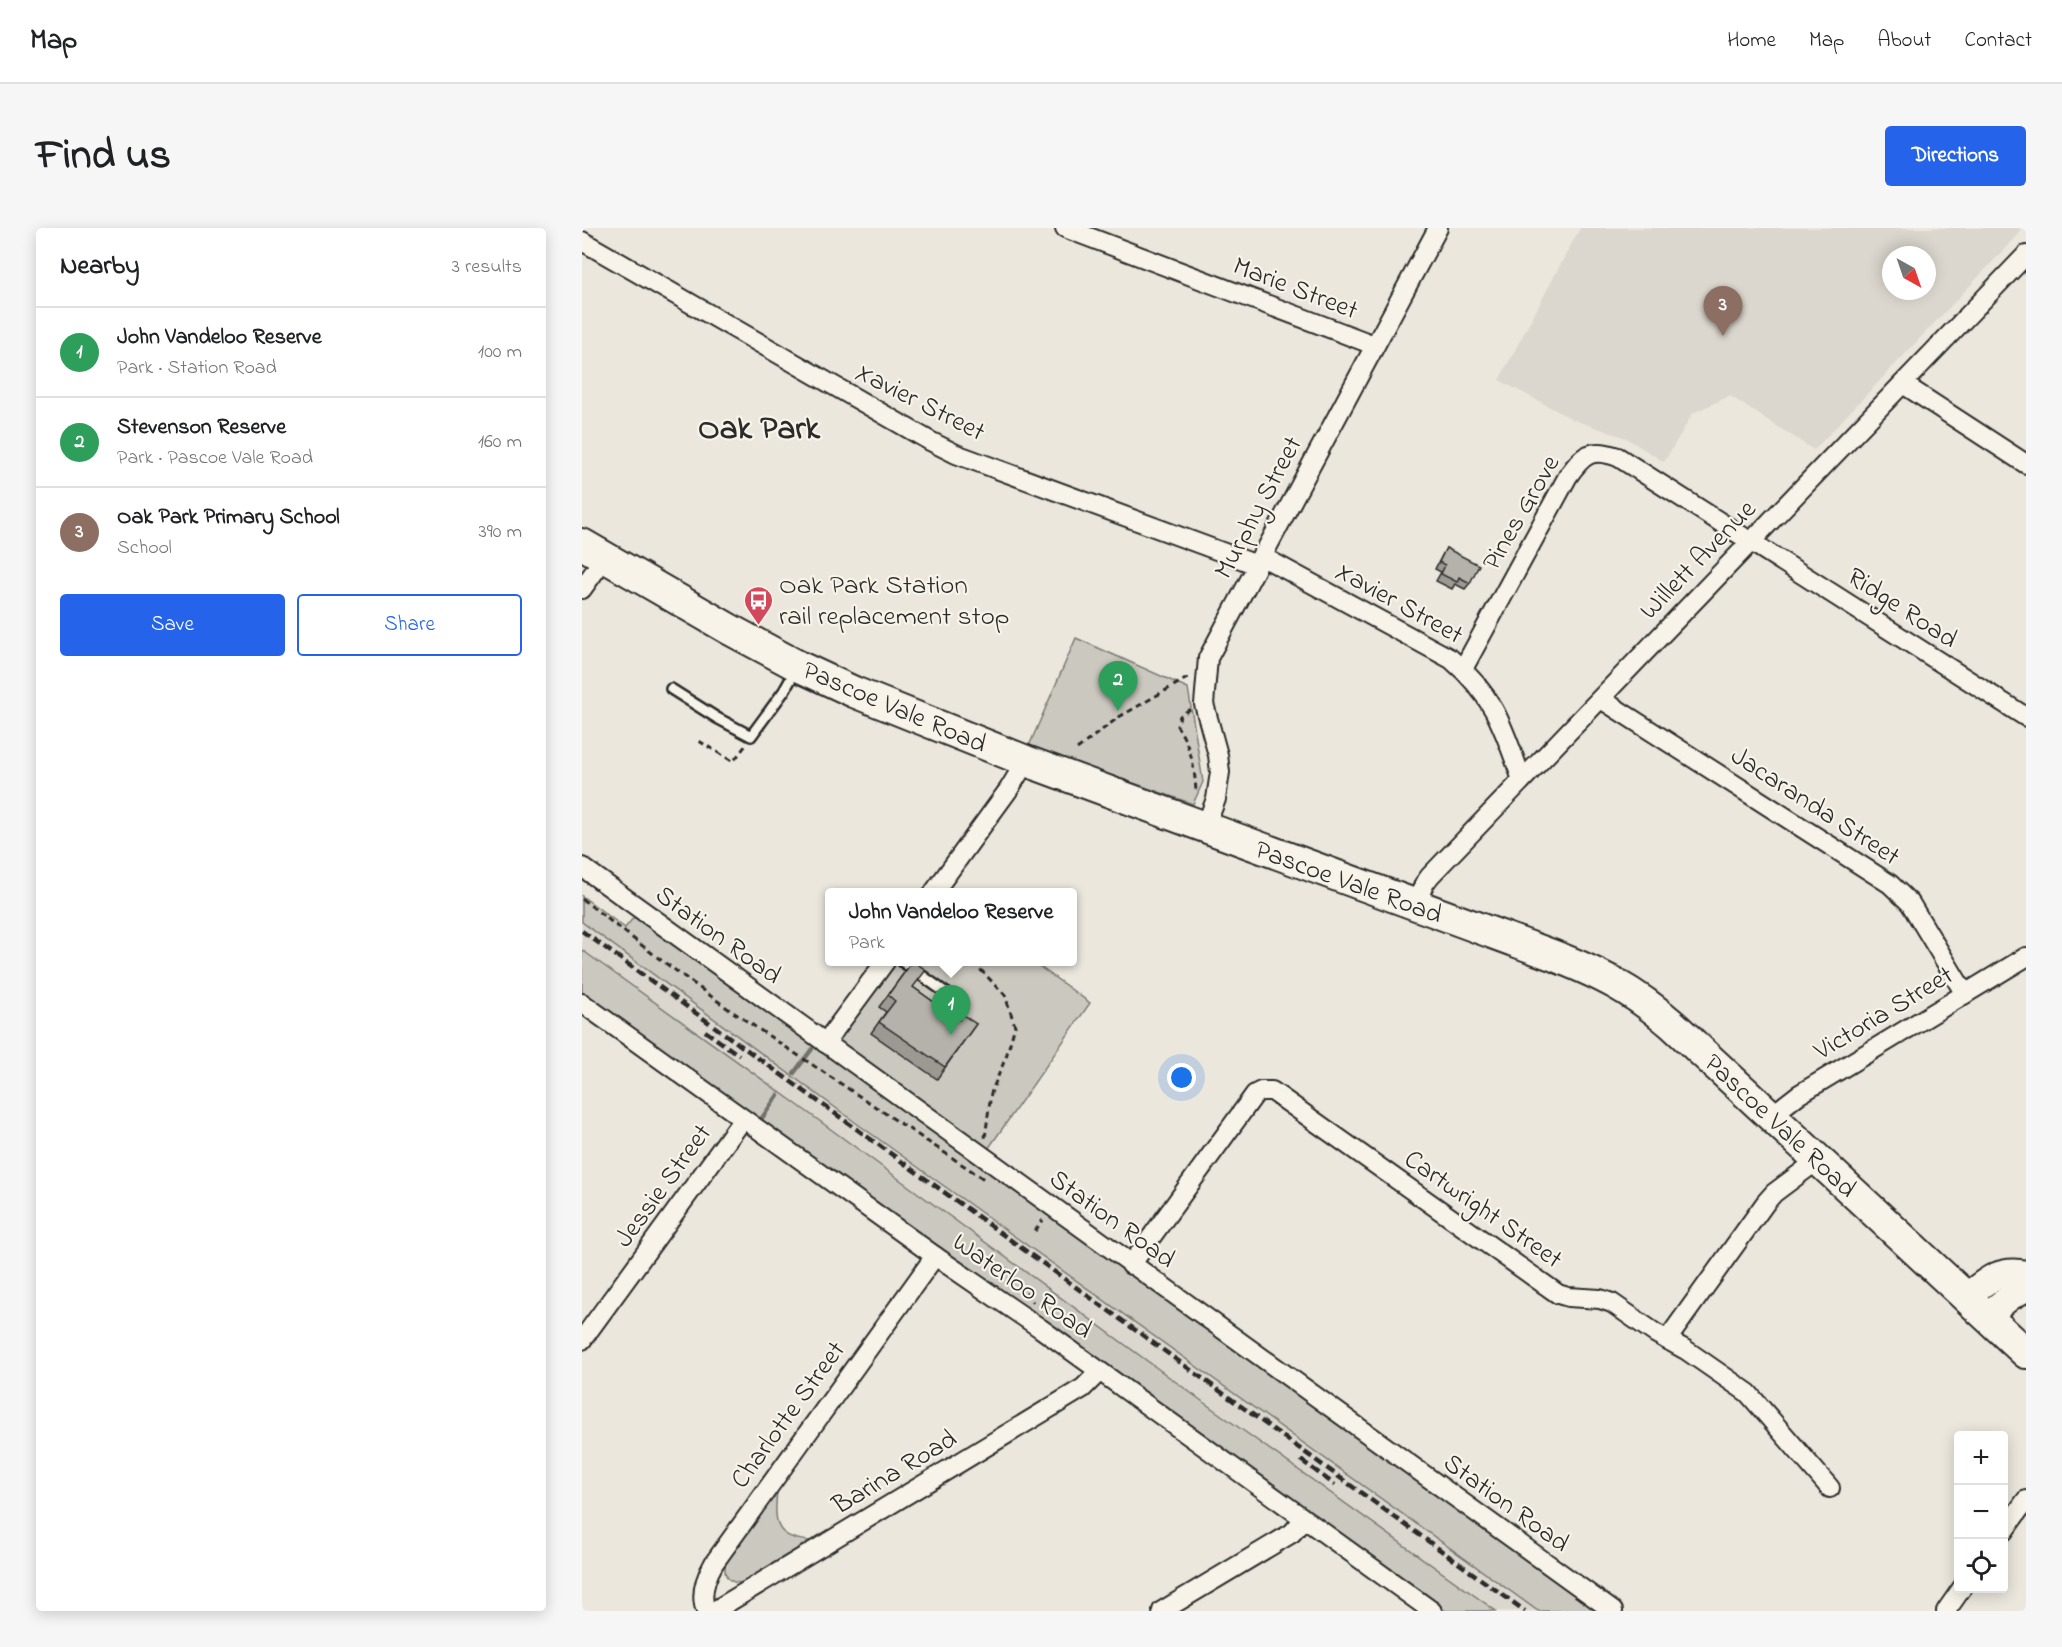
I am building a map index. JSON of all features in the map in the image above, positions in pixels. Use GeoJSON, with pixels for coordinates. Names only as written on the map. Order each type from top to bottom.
{"type":"FeatureCollection","features":[{"type":"Feature","properties":{"kind":"main road","name":"Pascoe Vale Road"},"geometry":{"type":"LineString","coordinates":[[593,551],[729,629],[798,666],[854,692],[1026,761],[1567,961],[1617,983],[1667,1020],[2026,1353]]}},
{"type":"Feature","properties":{"kind":"street","name":"Marie Street"},"geometry":{"type":"LineString","coordinates":[[1065,228],[1105,235],[1374,345]]}},
{"type":"Feature","properties":{"kind":"street","name":"Murphy Street"},"geometry":{"type":"LineString","coordinates":[[1205,828],[1216,798],[1220,772],[1218,755],[1204,704],[1207,665],[1213,647],[1438,228]]}},
{"type":"Feature","properties":{"kind":"street","name":"Xavier Street"},"geometry":{"type":"LineString","coordinates":[[582,241],[956,454],[1259,560],[1451,659],[1463,669],[1490,701],[1500,719],[1522,780]]}},
{"type":"Feature","properties":{"kind":"street","name":"Willett Avenue"},"geometry":{"type":"LineString","coordinates":[[1416,906],[1424,884],[1430,876],[2026,255]]}},
{"type":"Feature","properties":{"kind":"street"},"geometry":{"type":"LineString","coordinates":[[1903,384],[2026,464]]}},
{"type":"Feature","properties":{"kind":"street","name":"Pines Grove"},"geometry":{"type":"LineString","coordinates":[[1463,669],[1568,476],[1576,465],[1591,453],[1599,452],[1618,457],[1751,542]]}},
{"type":"Feature","properties":{"kind":"street","name":"Ridge Road"},"geometry":{"type":"LineString","coordinates":[[1751,542],[2026,717]]}},
{"type":"Feature","properties":{"kind":"street"},"geometry":{"type":"LineString","coordinates":[[582,589],[593,551]]}},
{"type":"Feature","properties":{"kind":"street","name":"Jacaranda Street"},"geometry":{"type":"LineString","coordinates":[[1601,699],[1890,884],[1910,903],[1965,994]]}},
{"type":"Feature","properties":{"kind":"street"},"geometry":{"type":"LineString","coordinates":[[937,888],[1009,789],[1026,761]]}},
{"type":"Feature","properties":{"kind":"street","name":"Station Road"},"geometry":{"type":"LineString","coordinates":[[582,867],[1613,1611]]}},
{"type":"Feature","properties":{"kind":"street","name":"Victoria Street"},"geometry":{"type":"LineString","coordinates":[[1771,1116],[1798,1095],[2026,957]]}},
{"type":"Feature","properties":{"kind":"street"},"geometry":{"type":"LineString","coordinates":[[825,1043],[882,966]]}},
{"type":"Feature","properties":{"kind":"street","name":"Waterloo Road"},"geometry":{"type":"LineString","coordinates":[[582,1003],[935,1256],[1040,1328],[1432,1611]]}},
{"type":"Feature","properties":{"kind":"street","name":"Cartwright Street"},"geometry":{"type":"LineString","coordinates":[[1131,1265],[1255,1094],[1267,1090],[1278,1094],[1558,1294],[1600,1299],[1612,1303],[1667,1340]]}},
{"type":"Feature","properties":{"kind":"street","name":"Jessie Street"},"geometry":{"type":"LineString","coordinates":[[582,1340],[743,1119]]}},
{"type":"Feature","properties":{"kind":"street"},"geometry":{"type":"LineString","coordinates":[[1818,1160],[1774,1193],[1766,1202],[1667,1340],[1686,1350],[1748,1393],[1830,1488]]}},
{"type":"Feature","properties":{"kind":"street","name":"Charlotte Street"},"geometry":{"type":"LineString","coordinates":[[705,1611],[703,1599],[706,1577],[714,1563],[935,1256]]}},
{"type":"Feature","properties":{"kind":"street"},"geometry":{"type":"LineString","coordinates":[[1976,1307],[1992,1277],[2003,1272],[2026,1274]]}},
{"type":"Feature","properties":{"kind":"street"},"geometry":{"type":"LineString","coordinates":[[1976,1307],[2010,1297],[2026,1288]]}},
{"type":"Feature","properties":{"kind":"street","name":"Barina Road"},"geometry":{"type":"LineString","coordinates":[[714,1611],[1083,1388],[1099,1372]]}},
{"type":"Feature","properties":{"kind":"street"},"geometry":{"type":"LineString","coordinates":[[2008,1525],[2026,1500]]}},
{"type":"Feature","properties":{"kind":"street"},"geometry":{"type":"LineString","coordinates":[[1162,1611],[1292,1533],[1304,1519]]}},
{"type":"Feature","properties":{"kind":"street"},"geometry":{"type":"LineString","coordinates":[[1946,1611],[1959,1593]]}},
{"type":"Feature","properties":{"kind":"lane"},"geometry":{"type":"LineString","coordinates":[[671,690],[751,736],[784,691],[798,666]]}},
{"type":"Feature","properties":{"kind":"lane"},"geometry":{"type":"LineString","coordinates":[[909,966],[949,995]]}},
{"type":"Feature","properties":{"kind":"path"},"geometry":{"type":"LineString","coordinates":[[1077,749],[1119,717],[1190,676]]}},
{"type":"Feature","properties":{"kind":"path"},"geometry":{"type":"LineString","coordinates":[[1190,709],[1180,716],[1177,726],[1191,754],[1196,794]]}},
{"type":"Feature","properties":{"kind":"path"},"geometry":{"type":"LineString","coordinates":[[699,741],[732,761],[751,736]]}},
{"type":"Feature","properties":{"kind":"path"},"geometry":{"type":"LineString","coordinates":[[582,899],[730,1010],[989,1183]]}},
{"type":"Feature","properties":{"kind":"path"},"geometry":{"type":"LineString","coordinates":[[977,966],[1005,995],[1015,1026],[1006,1057],[991,1093],[988,1127],[984,1140]]}},
{"type":"Feature","properties":{"kind":"path"},"geometry":{"type":"LineString","coordinates":[[1035,1231],[1043,1219]]}},
{"type":"Feature","properties":{"kind":"shaded area"},"geometry":{"type":"Polygon","coordinates":[[[1580,228],[2020,228],[2017,236],[1814,450],[1730,396],[1693,413],[1664,462],[1626,438],[1574,420],[1499,380],[1580,228]]]}},
{"type":"Feature","properties":{"kind":"shaded area"},"geometry":{"type":"Polygon","coordinates":[[[1076,638],[1188,688],[1203,782],[1193,804],[1029,746],[1076,638]]]}},
{"type":"Feature","properties":{"kind":"shaded area"},"geometry":{"type":"Polygon","coordinates":[[[582,896],[625,928],[634,917],[1599,1611],[1538,1611],[859,1125],[582,922],[582,896]]]}},
{"type":"Feature","properties":{"kind":"shaded area"},"geometry":{"type":"Polygon","coordinates":[[[582,922],[859,1125],[1538,1611],[1496,1611],[1206,1404],[582,950],[582,922]]]}},
{"type":"Feature","properties":{"kind":"shaded area"},"geometry":{"type":"Polygon","coordinates":[[[582,950],[1206,1404],[1496,1611],[1446,1611],[582,994],[582,950]]]}},
{"type":"Feature","properties":{"kind":"shaded area"},"geometry":{"type":"Polygon","coordinates":[[[883,966],[1039,966],[1090,1003],[979,1162],[824,1051],[883,966]]]}},
{"type":"Feature","properties":{"kind":"shaded area"},"geometry":{"type":"Polygon","coordinates":[[[777,1491],[776,1512],[780,1528],[790,1537],[812,1541],[751,1580],[735,1582],[727,1577],[726,1562],[777,1491]]]}},
{"type":"Feature","properties":{"kind":"building"},"geometry":{"type":"Polygon","coordinates":[[[1446,548],[1479,565],[1470,583],[1459,577],[1457,582],[1441,574],[1445,565],[1439,562],[1446,548]]]}},
{"type":"Feature","properties":{"kind":"building"},"geometry":{"type":"Polygon","coordinates":[[[909,966],[920,966],[926,970],[913,987],[959,1020],[963,1015],[976,1024],[945,1067],[879,1022],[895,1001],[888,995],[909,966]]]}},
{"type":"Feature","properties":{"kind":"waterway"},"geometry":{"type":"LineString","coordinates":[[794,1073],[812,1049]]}},
{"type":"Feature","properties":{"kind":"waterway"},"geometry":{"type":"LineString","coordinates":[[762,1118],[778,1095]]}},
{"type":"Feature","properties":{"kind":"railway"},"geometry":{"type":"LineString","coordinates":[[582,931],[1525,1611]]}},
{"type":"Feature","properties":{"kind":"railway"},"geometry":{"type":"LineString","coordinates":[[705,1031],[739,1055]]}},
{"type":"Feature","properties":{"kind":"railway"},"geometry":{"type":"LineString","coordinates":[[1301,1460],[1335,1485]]}},
{"type":"Feature","properties":{"kind":"place","name":"Oak Park Primary School"},"geometry":{"type":"Point","coordinates":[1723,336]}},
{"type":"Feature","properties":{"kind":"place","name":"Oak Park Station rail replacement stop"},"geometry":{"type":"Point","coordinates":[758,626]}},
{"type":"Feature","properties":{"kind":"place","name":"Stevenson Reserve"},"geometry":{"type":"Point","coordinates":[1118,711]}},
{"type":"Feature","properties":{"kind":"place","name":"John Vandeloo Reserve"},"geometry":{"type":"Point","coordinates":[951,1035]}},
{"type":"Feature","properties":{"kind":"district","name":"Oak Park"},"geometry":{"type":"Point","coordinates":[759,426]}}]}
